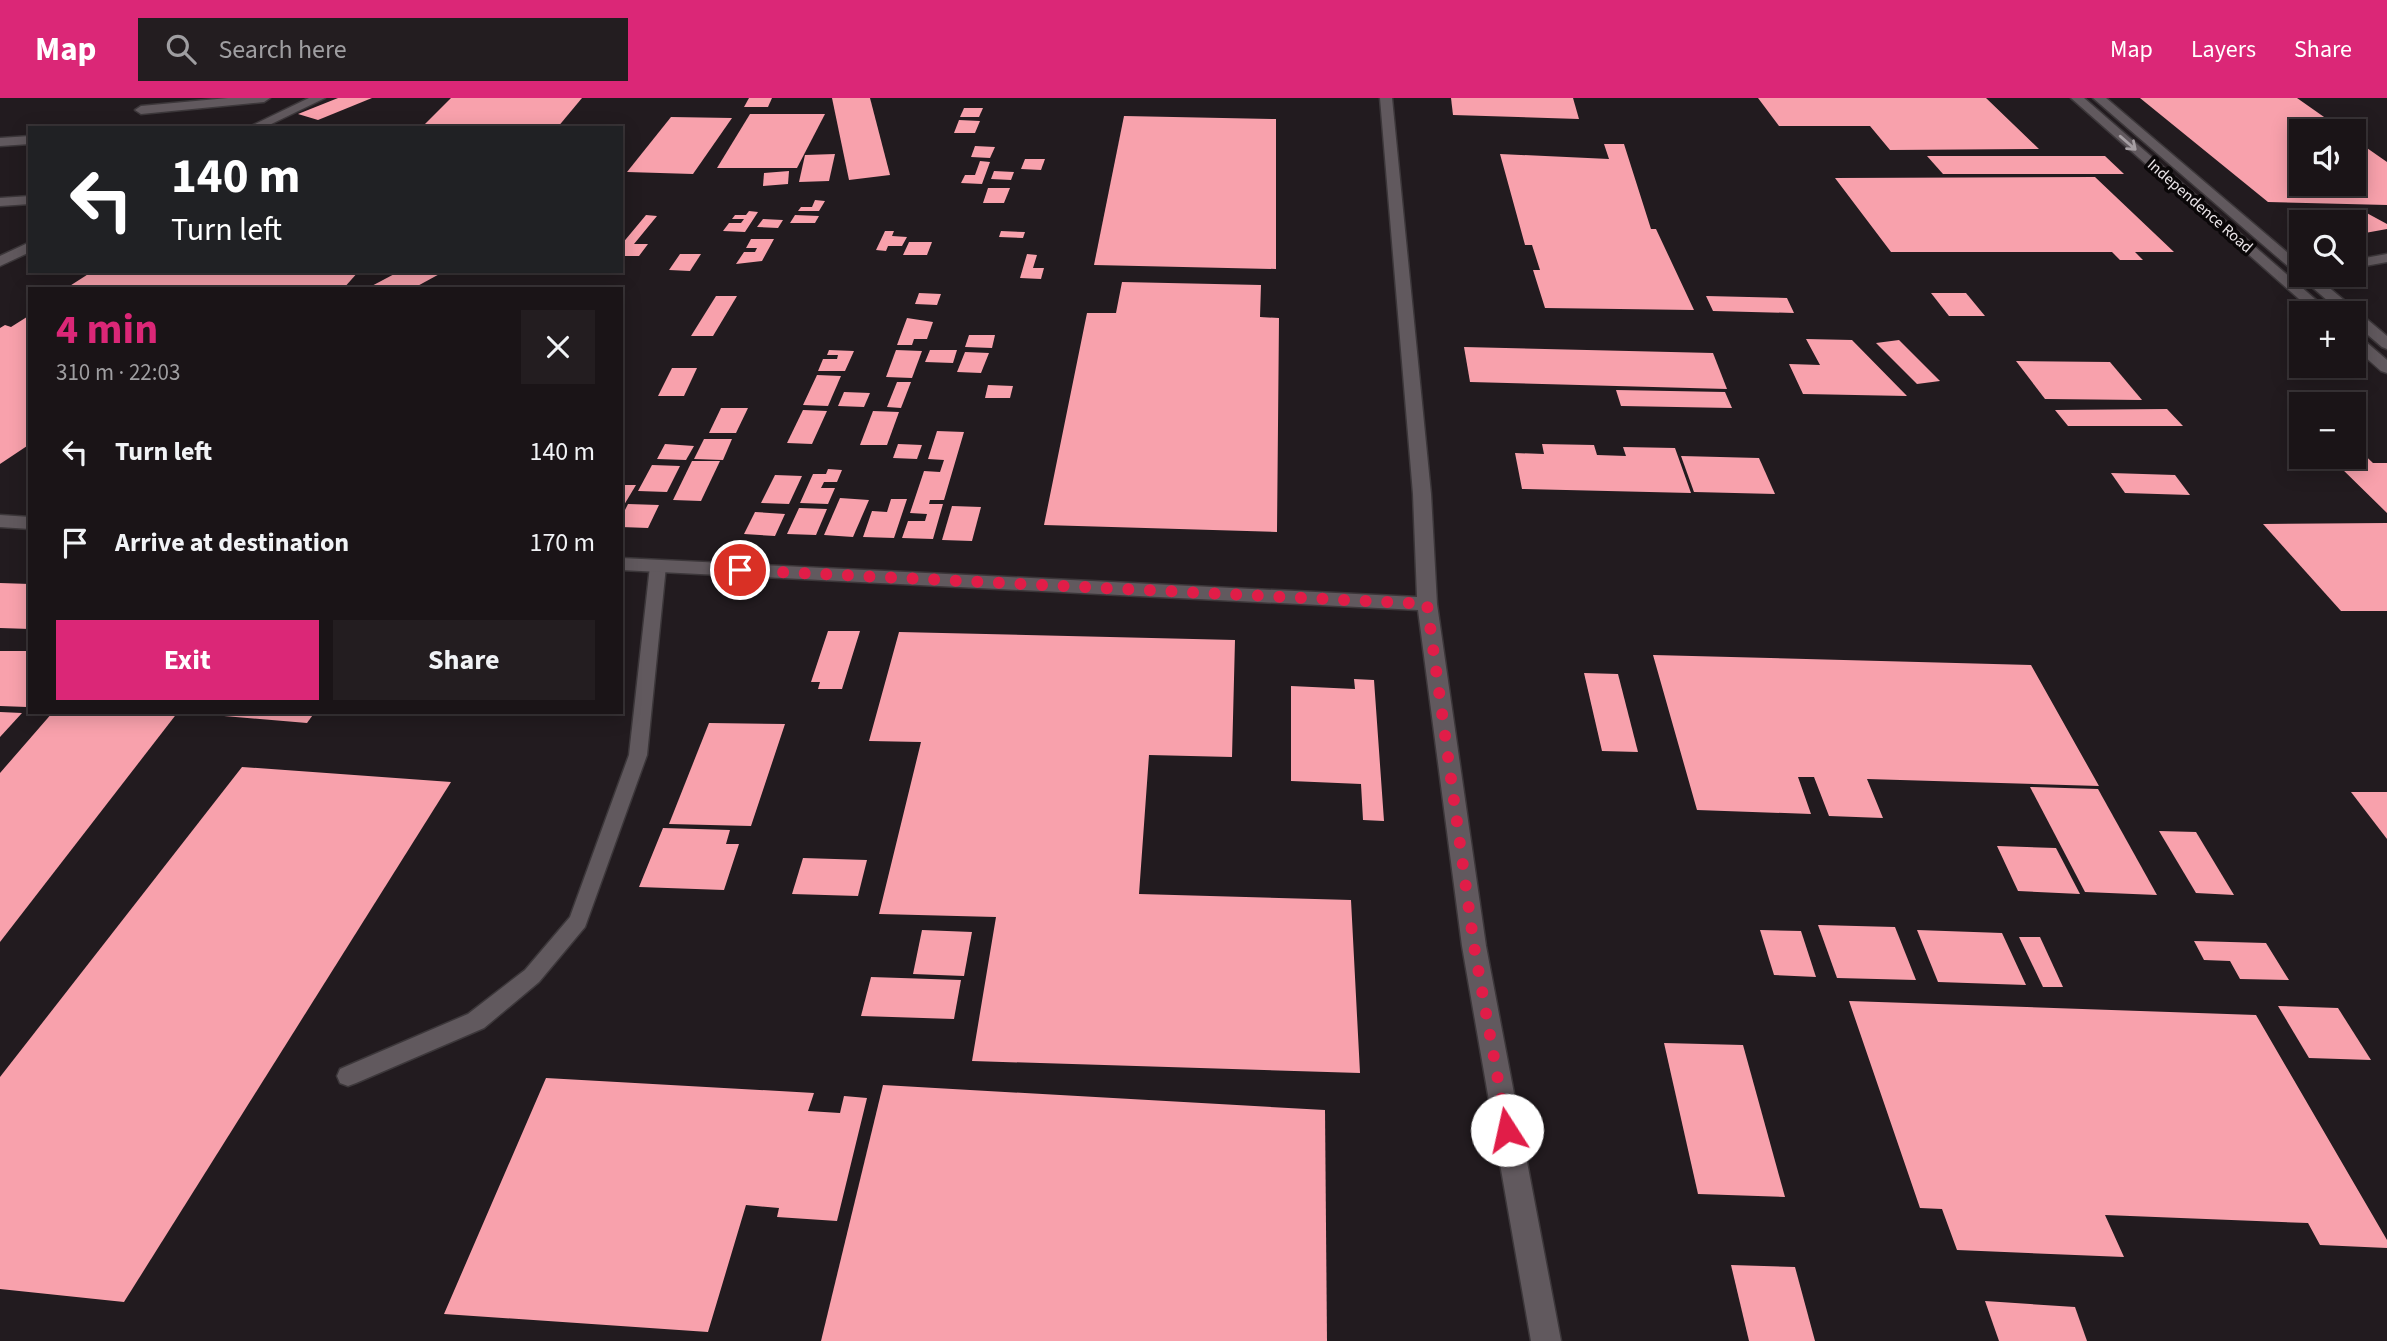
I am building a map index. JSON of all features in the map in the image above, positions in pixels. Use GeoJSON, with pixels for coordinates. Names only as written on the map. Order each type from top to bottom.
{"type":"FeatureCollection","features":[{"type":"Feature","properties":{"kind":"street"},"geometry":{"type":"LineString","coordinates":[[140,109],[264,98]]}},
{"type":"Feature","properties":{"kind":"street"},"geometry":{"type":"LineString","coordinates":[[257,126],[319,98]]}},
{"type":"Feature","properties":{"kind":"street"},"geometry":{"type":"LineString","coordinates":[[1386,98],[1422,494],[1427,604],[1474,946],[1546,1341]]}},
{"type":"Feature","properties":{"kind":"street","name":"Independence Road"},"geometry":{"type":"LineString","coordinates":[[2077,98],[2310,301]]}},
{"type":"Feature","properties":{"kind":"street","name":"Independence Road"},"geometry":{"type":"LineString","coordinates":[[2099,98],[2289,261]]}},
{"type":"Feature","properties":{"kind":"street"},"geometry":{"type":"LineString","coordinates":[[0,142],[28,140]]}},
{"type":"Feature","properties":{"kind":"street"},"geometry":{"type":"LineString","coordinates":[[0,202],[28,200]]}},
{"type":"Feature","properties":{"kind":"street"},"geometry":{"type":"LineString","coordinates":[[0,262],[28,247]]}},
{"type":"Feature","properties":{"kind":"street"},"geometry":{"type":"LineString","coordinates":[[2366,262],[2387,258]]}},
{"type":"Feature","properties":{"kind":"street"},"geometry":{"type":"LineString","coordinates":[[2320,287],[2337,301]]}},
{"type":"Feature","properties":{"kind":"street"},"geometry":{"type":"LineString","coordinates":[[2366,326],[2386,342]]}},
{"type":"Feature","properties":{"kind":"street"},"geometry":{"type":"LineString","coordinates":[[2366,350],[2387,368]]}},
{"type":"Feature","properties":{"kind":"street"},"geometry":{"type":"LineString","coordinates":[[0,521],[28,523]]}},
{"type":"Feature","properties":{"kind":"street"},"geometry":{"type":"LineString","coordinates":[[623,565],[1427,604]]}},
{"type":"Feature","properties":{"kind":"lane"},"geometry":{"type":"LineString","coordinates":[[348,1076],[476,1021],[532,976],[578,921],[638,755],[658,566]]}},
{"type":"Feature","properties":{"kind":"building"},"geometry":{"type":"Polygon","coordinates":[[[338,98],[372,98],[318,120],[298,114],[338,98]]]}},
{"type":"Feature","properties":{"kind":"building"},"geometry":{"type":"Polygon","coordinates":[[[451,98],[582,98],[559,126],[423,126],[451,98]]]}},
{"type":"Feature","properties":{"kind":"building"},"geometry":{"type":"Polygon","coordinates":[[[749,98],[772,98],[768,107],[744,107],[749,98]]]}},
{"type":"Feature","properties":{"kind":"building"},"geometry":{"type":"Polygon","coordinates":[[[832,98],[870,98],[890,175],[849,180],[832,98]]]}},
{"type":"Feature","properties":{"kind":"building"},"geometry":{"type":"Polygon","coordinates":[[[1451,98],[1573,98],[1579,119],[1453,115],[1451,98]]]}},
{"type":"Feature","properties":{"kind":"building"},"geometry":{"type":"Polygon","coordinates":[[[1758,98],[1986,98],[2039,149],[1890,150],[1870,126],[1779,126],[1758,98]]]}},
{"type":"Feature","properties":{"kind":"building"},"geometry":{"type":"Polygon","coordinates":[[[2140,98],[2297,98],[2327,119],[2289,119],[2289,196],[2366,196],[2366,147],[2387,162],[2387,205],[2268,202],[2140,98]]]}},
{"type":"Feature","properties":{"kind":"building"},"geometry":{"type":"Polygon","coordinates":[[[964,108],[983,108],[979,117],[960,117],[964,108]]]}},
{"type":"Feature","properties":{"kind":"building"},"geometry":{"type":"Polygon","coordinates":[[[750,114],[825,114],[797,168],[717,168],[750,114]]]}},
{"type":"Feature","properties":{"kind":"building"},"geometry":{"type":"Polygon","coordinates":[[[1124,116],[1276,119],[1276,269],[1094,265],[1124,116]]]}},
{"type":"Feature","properties":{"kind":"building"},"geometry":{"type":"Polygon","coordinates":[[[671,117],[732,118],[693,174],[627,172],[671,117]]]}},
{"type":"Feature","properties":{"kind":"building"},"geometry":{"type":"Polygon","coordinates":[[[959,120],[980,121],[975,133],[954,133],[959,120]]]}},
{"type":"Feature","properties":{"kind":"building"},"geometry":{"type":"Polygon","coordinates":[[[1604,144],[1624,144],[1651,229],[1656,229],[1694,310],[1545,308],[1533,270],[1540,270],[1532,245],[1525,245],[1500,154],[1609,159],[1604,144]]]}},
{"type":"Feature","properties":{"kind":"building"},"geometry":{"type":"Polygon","coordinates":[[[975,146],[995,147],[990,158],[971,157],[975,146]]]}},
{"type":"Feature","properties":{"kind":"building"},"geometry":{"type":"Polygon","coordinates":[[[835,154],[829,181],[799,182],[805,155],[835,154]]]}},
{"type":"Feature","properties":{"kind":"building"},"geometry":{"type":"Polygon","coordinates":[[[1927,156],[2105,156],[2124,174],[1943,174],[1927,156]]]}},
{"type":"Feature","properties":{"kind":"building"},"geometry":{"type":"Polygon","coordinates":[[[1025,159],[1045,159],[1041,170],[1021,169],[1025,159]]]}},
{"type":"Feature","properties":{"kind":"building"},"geometry":{"type":"Polygon","coordinates":[[[980,161],[990,162],[982,184],[961,183],[965,175],[975,175],[980,161]]]}},
{"type":"Feature","properties":{"kind":"building"},"geometry":{"type":"Polygon","coordinates":[[[789,171],[788,184],[763,186],[764,173],[789,171]]]}},
{"type":"Feature","properties":{"kind":"building"},"geometry":{"type":"Polygon","coordinates":[[[994,171],[1014,172],[1011,180],[991,179],[994,171]]]}},
{"type":"Feature","properties":{"kind":"building"},"geometry":{"type":"Polygon","coordinates":[[[2095,177],[2174,252],[2135,252],[2143,260],[2120,260],[2112,252],[1891,252],[1835,178],[2095,177]]]}},
{"type":"Feature","properties":{"kind":"building"},"geometry":{"type":"Polygon","coordinates":[[[988,188],[1010,188],[1004,203],[983,203],[988,188]]]}},
{"type":"Feature","properties":{"kind":"building"},"geometry":{"type":"Polygon","coordinates":[[[815,200],[825,201],[819,211],[798,211],[801,207],[812,207],[815,200]]]}},
{"type":"Feature","properties":{"kind":"building"},"geometry":{"type":"Polygon","coordinates":[[[749,211],[758,212],[745,232],[723,231],[729,223],[741,223],[744,219],[732,219],[735,215],[746,215],[749,211]]]}},
{"type":"Feature","properties":{"kind":"building"},"geometry":{"type":"Polygon","coordinates":[[[2366,213],[2387,224],[2387,229],[2366,233],[2366,213]]]}},
{"type":"Feature","properties":{"kind":"building"},"geometry":{"type":"Polygon","coordinates":[[[646,215],[657,216],[634,244],[648,244],[639,256],[623,257],[623,243],[646,215]]]}},
{"type":"Feature","properties":{"kind":"building"},"geometry":{"type":"Polygon","coordinates":[[[795,215],[819,216],[815,223],[790,223],[795,215]]]}},
{"type":"Feature","properties":{"kind":"building"},"geometry":{"type":"Polygon","coordinates":[[[763,219],[783,220],[778,228],[757,227],[763,219]]]}},
{"type":"Feature","properties":{"kind":"building"},"geometry":{"type":"Polygon","coordinates":[[[885,231],[894,231],[892,236],[907,237],[902,246],[888,246],[886,251],[876,250],[885,231]]]}},
{"type":"Feature","properties":{"kind":"building"},"geometry":{"type":"Polygon","coordinates":[[[1001,231],[1025,232],[1023,238],[999,237],[1001,231]]]}},
{"type":"Feature","properties":{"kind":"building"},"geometry":{"type":"Polygon","coordinates":[[[751,239],[774,239],[762,261],[736,264],[744,252],[755,252],[757,248],[746,248],[751,239]]]}},
{"type":"Feature","properties":{"kind":"building"},"geometry":{"type":"Polygon","coordinates":[[[909,242],[932,242],[927,255],[903,255],[909,242]]]}},
{"type":"Feature","properties":{"kind":"building"},"geometry":{"type":"Polygon","coordinates":[[[680,254],[701,254],[690,271],[669,270],[680,254]]]}},
{"type":"Feature","properties":{"kind":"building"},"geometry":{"type":"Polygon","coordinates":[[[1027,254],[1037,255],[1033,268],[1044,268],[1041,279],[1020,278],[1027,254]]]}},
{"type":"Feature","properties":{"kind":"building"},"geometry":{"type":"Polygon","coordinates":[[[90,273],[357,273],[345,287],[68,287],[90,273]]]}},
{"type":"Feature","properties":{"kind":"building"},"geometry":{"type":"Polygon","coordinates":[[[396,273],[441,273],[416,287],[370,287],[396,273]]]}},
{"type":"Feature","properties":{"kind":"building"},"geometry":{"type":"Polygon","coordinates":[[[1122,282],[1261,285],[1260,317],[1279,318],[1277,532],[1044,525],[1087,313],[1116,313],[1122,282]]]}},
{"type":"Feature","properties":{"kind":"building"},"geometry":{"type":"Polygon","coordinates":[[[919,293],[941,294],[937,305],[915,304],[919,293]]]}},
{"type":"Feature","properties":{"kind":"building"},"geometry":{"type":"Polygon","coordinates":[[[1931,293],[1966,293],[1985,316],[1949,316],[1931,293]]]}},
{"type":"Feature","properties":{"kind":"building"},"geometry":{"type":"Polygon","coordinates":[[[716,296],[737,296],[713,336],[691,336],[716,296]]]}},
{"type":"Feature","properties":{"kind":"building"},"geometry":{"type":"Polygon","coordinates":[[[1706,296],[1787,298],[1794,313],[1713,311],[1706,296]]]}},
{"type":"Feature","properties":{"kind":"building"},"geometry":{"type":"Polygon","coordinates":[[[28,316],[28,445],[0,464],[0,328],[5,325],[11,327],[28,316]]]}},
{"type":"Feature","properties":{"kind":"building"},"geometry":{"type":"Polygon","coordinates":[[[907,318],[933,322],[927,339],[914,339],[912,345],[897,345],[907,318]]]}},
{"type":"Feature","properties":{"kind":"building"},"geometry":{"type":"Polygon","coordinates":[[[969,335],[995,335],[992,348],[965,347],[969,335]]]}},
{"type":"Feature","properties":{"kind":"building"},"geometry":{"type":"Polygon","coordinates":[[[1806,339],[1852,340],[1907,396],[1803,394],[1789,364],[1820,365],[1806,339]]]}},
{"type":"Feature","properties":{"kind":"building"},"geometry":{"type":"Polygon","coordinates":[[[1899,340],[1940,381],[1917,384],[1876,343],[1899,340]]]}},
{"type":"Feature","properties":{"kind":"building"},"geometry":{"type":"Polygon","coordinates":[[[1464,347],[1713,353],[1727,389],[1470,382],[1464,347]]]}},
{"type":"Feature","properties":{"kind":"building"},"geometry":{"type":"Polygon","coordinates":[[[829,350],[854,351],[845,371],[818,371],[823,359],[837,359],[838,355],[827,355],[829,350]]]}},
{"type":"Feature","properties":{"kind":"building"},"geometry":{"type":"Polygon","coordinates":[[[896,350],[922,351],[912,378],[886,377],[896,350]]]}},
{"type":"Feature","properties":{"kind":"building"},"geometry":{"type":"Polygon","coordinates":[[[930,350],[957,350],[953,363],[925,362],[930,350]]]}},
{"type":"Feature","properties":{"kind":"building"},"geometry":{"type":"Polygon","coordinates":[[[965,352],[989,353],[981,373],[957,372],[965,352]]]}},
{"type":"Feature","properties":{"kind":"building"},"geometry":{"type":"Polygon","coordinates":[[[2016,361],[2110,362],[2142,400],[2045,399],[2016,361]]]}},
{"type":"Feature","properties":{"kind":"building"},"geometry":{"type":"Polygon","coordinates":[[[672,368],[697,368],[684,396],[658,396],[672,368]]]}},
{"type":"Feature","properties":{"kind":"building"},"geometry":{"type":"Polygon","coordinates":[[[817,375],[841,376],[828,406],[803,405],[817,375]]]}},
{"type":"Feature","properties":{"kind":"building"},"geometry":{"type":"Polygon","coordinates":[[[897,382],[911,382],[901,408],[887,407],[897,382]]]}},
{"type":"Feature","properties":{"kind":"building"},"geometry":{"type":"Polygon","coordinates":[[[988,385],[1013,386],[1010,398],[985,398],[988,385]]]}},
{"type":"Feature","properties":{"kind":"building"},"geometry":{"type":"Polygon","coordinates":[[[1616,390],[1725,392],[1732,408],[1621,406],[1616,390]]]}},
{"type":"Feature","properties":{"kind":"building"},"geometry":{"type":"Polygon","coordinates":[[[844,392],[870,393],[864,407],[838,406],[844,392]]]}},
{"type":"Feature","properties":{"kind":"building"},"geometry":{"type":"Polygon","coordinates":[[[721,408],[748,408],[736,433],[709,433],[721,408]]]}},
{"type":"Feature","properties":{"kind":"building"},"geometry":{"type":"Polygon","coordinates":[[[2167,409],[2183,426],[2068,426],[2055,410],[2167,409]]]}},
{"type":"Feature","properties":{"kind":"building"},"geometry":{"type":"Polygon","coordinates":[[[803,410],[827,411],[812,444],[787,443],[803,410]]]}},
{"type":"Feature","properties":{"kind":"building"},"geometry":{"type":"Polygon","coordinates":[[[873,411],[899,412],[887,445],[860,445],[873,411]]]}},
{"type":"Feature","properties":{"kind":"building"},"geometry":{"type":"Polygon","coordinates":[[[937,431],[964,432],[944,500],[930,500],[929,504],[943,504],[933,539],[902,538],[908,521],[925,521],[927,514],[910,513],[924,471],[940,472],[944,460],[928,459],[937,431]]]}},
{"type":"Feature","properties":{"kind":"building"},"geometry":{"type":"Polygon","coordinates":[[[704,439],[732,439],[723,460],[694,459],[704,439]]]}},
{"type":"Feature","properties":{"kind":"building"},"geometry":{"type":"Polygon","coordinates":[[[665,444],[694,446],[686,460],[657,459],[665,444]]]}},
{"type":"Feature","properties":{"kind":"building"},"geometry":{"type":"Polygon","coordinates":[[[898,444],[922,445],[917,459],[893,458],[898,444]]]}},
{"type":"Feature","properties":{"kind":"building"},"geometry":{"type":"Polygon","coordinates":[[[1542,444],[1594,445],[1597,455],[1626,456],[1623,447],[1675,448],[1691,493],[1522,489],[1515,453],[1544,454],[1542,444]]]}},
{"type":"Feature","properties":{"kind":"building"},"geometry":{"type":"Polygon","coordinates":[[[1681,456],[1759,458],[1775,494],[1694,492],[1681,456]]]}},
{"type":"Feature","properties":{"kind":"building"},"geometry":{"type":"Polygon","coordinates":[[[2366,456],[2373,463],[2387,463],[2387,513],[2342,469],[2366,469],[2366,456]]]}},
{"type":"Feature","properties":{"kind":"building"},"geometry":{"type":"Polygon","coordinates":[[[692,461],[720,461],[701,501],[673,500],[692,461]]]}},
{"type":"Feature","properties":{"kind":"building"},"geometry":{"type":"Polygon","coordinates":[[[652,465],[680,466],[667,492],[638,491],[652,465]]]}},
{"type":"Feature","properties":{"kind":"building"},"geometry":{"type":"Polygon","coordinates":[[[828,469],[842,470],[837,482],[824,482],[821,488],[835,488],[828,504],[800,503],[813,474],[826,474],[828,469]]]}},
{"type":"Feature","properties":{"kind":"building"},"geometry":{"type":"Polygon","coordinates":[[[2111,473],[2175,475],[2190,495],[2125,493],[2111,473]]]}},
{"type":"Feature","properties":{"kind":"building"},"geometry":{"type":"Polygon","coordinates":[[[775,475],[802,476],[789,504],[761,503],[775,475]]]}},
{"type":"Feature","properties":{"kind":"building"},"geometry":{"type":"Polygon","coordinates":[[[623,485],[636,485],[623,507],[623,485]]]}},
{"type":"Feature","properties":{"kind":"building"},"geometry":{"type":"Polygon","coordinates":[[[840,498],[869,500],[853,537],[824,535],[840,498]]]}},
{"type":"Feature","properties":{"kind":"building"},"geometry":{"type":"Polygon","coordinates":[[[891,499],[907,499],[894,538],[863,537],[872,511],[887,512],[891,499]]]}},
{"type":"Feature","properties":{"kind":"building"},"geometry":{"type":"Polygon","coordinates":[[[628,504],[659,505],[648,528],[623,527],[623,514],[628,504]]]}},
{"type":"Feature","properties":{"kind":"building"},"geometry":{"type":"Polygon","coordinates":[[[952,506],[981,507],[972,541],[942,540],[952,506]]]}},
{"type":"Feature","properties":{"kind":"building"},"geometry":{"type":"Polygon","coordinates":[[[799,508],[827,509],[816,535],[787,534],[799,508]]]}},
{"type":"Feature","properties":{"kind":"building"},"geometry":{"type":"Polygon","coordinates":[[[755,512],[785,514],[775,536],[744,534],[755,512]]]}},
{"type":"Feature","properties":{"kind":"building"},"geometry":{"type":"Polygon","coordinates":[[[2387,523],[2387,611],[2341,611],[2263,524],[2387,523]]]}},
{"type":"Feature","properties":{"kind":"building"},"geometry":{"type":"Polygon","coordinates":[[[0,583],[28,584],[28,629],[0,628],[0,583]]]}},
{"type":"Feature","properties":{"kind":"building"},"geometry":{"type":"Polygon","coordinates":[[[828,631],[860,631],[842,689],[818,689],[820,682],[811,682],[828,631]]]}},
{"type":"Feature","properties":{"kind":"building"},"geometry":{"type":"Polygon","coordinates":[[[899,632],[1235,640],[1232,757],[1149,755],[1139,894],[1351,900],[1360,1073],[972,1061],[996,917],[879,914],[921,742],[869,741],[899,632]]]}},
{"type":"Feature","properties":{"kind":"building"},"geometry":{"type":"Polygon","coordinates":[[[0,651],[28,651],[28,706],[0,706],[0,651]]]}},
{"type":"Feature","properties":{"kind":"building"},"geometry":{"type":"Polygon","coordinates":[[[1653,655],[2031,665],[2099,786],[1867,779],[1883,818],[1829,816],[1814,777],[1798,777],[1811,814],[1697,810],[1653,655]]]}},
{"type":"Feature","properties":{"kind":"building"},"geometry":{"type":"Polygon","coordinates":[[[1584,673],[1618,674],[1638,752],[1602,751],[1584,673]]]}},
{"type":"Feature","properties":{"kind":"building"},"geometry":{"type":"Polygon","coordinates":[[[1354,679],[1374,680],[1384,821],[1363,820],[1361,784],[1291,781],[1291,686],[1355,689],[1354,679]]]}},
{"type":"Feature","properties":{"kind":"building"},"geometry":{"type":"Polygon","coordinates":[[[0,712],[22,713],[0,737],[0,712]]]}},
{"type":"Feature","properties":{"kind":"building"},"geometry":{"type":"Polygon","coordinates":[[[51,714],[176,714],[0,942],[0,773],[51,714]]]}},
{"type":"Feature","properties":{"kind":"building"},"geometry":{"type":"Polygon","coordinates":[[[226,714],[314,714],[307,723],[224,716],[226,714]]]}},
{"type":"Feature","properties":{"kind":"building"},"geometry":{"type":"Polygon","coordinates":[[[709,723],[785,724],[751,826],[669,824],[709,723]]]}},
{"type":"Feature","properties":{"kind":"building"},"geometry":{"type":"Polygon","coordinates":[[[242,767],[451,782],[124,1302],[0,1289],[0,1077],[242,767]]]}},
{"type":"Feature","properties":{"kind":"building"},"geometry":{"type":"Polygon","coordinates":[[[2030,787],[2098,789],[2157,895],[2085,892],[2030,787]]]}},
{"type":"Feature","properties":{"kind":"building"},"geometry":{"type":"Polygon","coordinates":[[[2351,792],[2387,792],[2387,839],[2351,792]]]}},
{"type":"Feature","properties":{"kind":"building"},"geometry":{"type":"Polygon","coordinates":[[[663,828],[730,830],[726,844],[739,844],[724,890],[639,887],[663,828]]]}},
{"type":"Feature","properties":{"kind":"building"},"geometry":{"type":"Polygon","coordinates":[[[2159,831],[2196,832],[2234,895],[2196,893],[2159,831]]]}},
{"type":"Feature","properties":{"kind":"building"},"geometry":{"type":"Polygon","coordinates":[[[1997,846],[2056,848],[2080,894],[2018,891],[1997,846]]]}},
{"type":"Feature","properties":{"kind":"building"},"geometry":{"type":"Polygon","coordinates":[[[803,858],[867,860],[858,896],[792,894],[803,858]]]}},
{"type":"Feature","properties":{"kind":"building"},"geometry":{"type":"Polygon","coordinates":[[[1818,925],[1895,927],[1916,980],[1837,978],[1818,925]]]}},
{"type":"Feature","properties":{"kind":"building"},"geometry":{"type":"Polygon","coordinates":[[[922,930],[972,932],[964,976],[913,974],[922,930]]]}},
{"type":"Feature","properties":{"kind":"building"},"geometry":{"type":"Polygon","coordinates":[[[1760,930],[1801,931],[1816,977],[1774,975],[1760,930]]]}},
{"type":"Feature","properties":{"kind":"building"},"geometry":{"type":"Polygon","coordinates":[[[1917,930],[2002,933],[2026,985],[1938,982],[1917,930]]]}},
{"type":"Feature","properties":{"kind":"building"},"geometry":{"type":"Polygon","coordinates":[[[2019,937],[2040,937],[2063,987],[2043,987],[2019,937]]]}},
{"type":"Feature","properties":{"kind":"building"},"geometry":{"type":"Polygon","coordinates":[[[2194,941],[2266,943],[2289,980],[2240,979],[2230,961],[2204,960],[2194,941]]]}},
{"type":"Feature","properties":{"kind":"building"},"geometry":{"type":"Polygon","coordinates":[[[871,977],[961,980],[954,1019],[861,1016],[871,977]]]}},
{"type":"Feature","properties":{"kind":"building"},"geometry":{"type":"Polygon","coordinates":[[[1849,1001],[2256,1015],[2387,1240],[2387,1248],[2320,1245],[2308,1223],[2105,1215],[2124,1257],[1957,1250],[1942,1209],[1920,1208],[1849,1001]]]}},
{"type":"Feature","properties":{"kind":"building"},"geometry":{"type":"Polygon","coordinates":[[[2278,1006],[2338,1008],[2371,1060],[2309,1058],[2278,1006]]]}},
{"type":"Feature","properties":{"kind":"building"},"geometry":{"type":"Polygon","coordinates":[[[1664,1043],[1743,1045],[1785,1197],[1698,1194],[1664,1043]]]}},
{"type":"Feature","properties":{"kind":"building"},"geometry":{"type":"Polygon","coordinates":[[[546,1078],[814,1093],[808,1111],[840,1113],[844,1096],[867,1098],[837,1221],[777,1217],[779,1208],[746,1205],[708,1332],[444,1314],[546,1078]]]}},
{"type":"Feature","properties":{"kind":"building"},"geometry":{"type":"Polygon","coordinates":[[[883,1085],[1325,1110],[1327,1341],[821,1341],[883,1085]]]}},
{"type":"Feature","properties":{"kind":"building"},"geometry":{"type":"Polygon","coordinates":[[[1731,1265],[1795,1267],[1815,1341],[1749,1341],[1731,1265]]]}},
{"type":"Feature","properties":{"kind":"building"},"geometry":{"type":"Polygon","coordinates":[[[1985,1301],[2075,1307],[2087,1341],[1999,1341],[1985,1301]]]}},
{"type":"Feature","properties":{"kind":"route"},"geometry":{"type":"LineString","coordinates":[[740,570],[1427,604],[1474,946],[1507,1130]]}}]}
